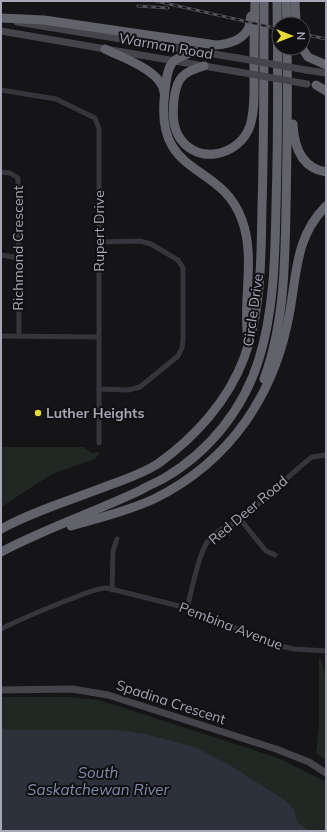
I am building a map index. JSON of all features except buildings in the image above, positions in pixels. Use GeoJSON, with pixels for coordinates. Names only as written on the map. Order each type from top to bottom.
{"type":"FeatureCollection","features":[{"type":"Feature","properties":{"kind":"highway"},"geometry":{"type":"LineString","coordinates":[[1,19],[44,20],[204,44],[223,44],[235,41],[244,35],[248,29],[254,1]]}},
{"type":"Feature","properties":{"kind":"highway"},"geometry":{"type":"LineString","coordinates":[[204,66],[187,72],[179,80],[174,100],[174,121],[179,136],[187,146],[201,153],[217,154],[229,150],[239,144],[245,136],[251,120],[254,96],[254,1]]}},
{"type":"Feature","properties":{"kind":"highway","name":"Circle Drive"},"geometry":{"type":"LineString","coordinates":[[1,529],[19,519],[126,479],[157,464],[185,442],[212,413],[238,374],[249,345],[254,325],[262,233],[264,143],[264,1]]}},
{"type":"Feature","properties":{"kind":"highway","name":"Circle Drive"},"geometry":{"type":"LineString","coordinates":[[1,552],[27,539],[115,502],[166,477],[188,461],[211,441],[232,415],[251,381],[260,359],[268,324],[273,268],[277,180],[278,1]]}},
{"type":"Feature","properties":{"kind":"highway"},"geometry":{"type":"LineString","coordinates":[[286,1],[287,16]]}},
{"type":"Feature","properties":{"kind":"highway"},"geometry":{"type":"LineString","coordinates":[[295,1],[296,16]]}},
{"type":"Feature","properties":{"kind":"highway"},"geometry":{"type":"LineString","coordinates":[[105,49],[141,66],[156,77],[163,85],[164,122],[172,146],[187,164],[223,190],[236,206],[242,220],[246,236],[248,292],[246,324],[249,345]]}},
{"type":"Feature","properties":{"kind":"highway"},"geometry":{"type":"LineString","coordinates":[[164,98],[168,74],[174,61],[195,51]]}},
{"type":"Feature","properties":{"kind":"highway"},"geometry":{"type":"LineString","coordinates":[[251,414],[271,360],[276,339],[282,297],[287,181],[288,56]]}},
{"type":"Feature","properties":{"kind":"highway"},"geometry":{"type":"LineString","coordinates":[[288,56],[293,132],[296,148],[306,162],[314,168],[326,172]]}},
{"type":"Feature","properties":{"kind":"highway"},"geometry":{"type":"LineString","coordinates":[[307,56],[326,65]]}},
{"type":"Feature","properties":{"kind":"highway"},"geometry":{"type":"LineString","coordinates":[[311,84],[326,91]]}},
{"type":"Feature","properties":{"kind":"highway"},"geometry":{"type":"LineString","coordinates":[[27,539],[119,512],[154,499],[186,481],[227,445],[251,414],[266,389],[275,368],[282,347],[290,310],[299,252],[314,220],[326,206]]}},
{"type":"Feature","properties":{"kind":"main road","name":"Warman Road"},"geometry":{"type":"LineString","coordinates":[[1,19],[326,73]]}},
{"type":"Feature","properties":{"kind":"main road","name":"Warman Road"},"geometry":{"type":"LineString","coordinates":[[1,31],[326,87]]}},
{"type":"Feature","properties":{"kind":"main road","name":"Spadina Crescent"},"geometry":{"type":"LineString","coordinates":[[1,690],[72,689],[108,695],[276,749],[309,762],[326,773]]}},
{"type":"Feature","properties":{"kind":"street","name":"Rupert Drive"},"geometry":{"type":"LineString","coordinates":[[1,90],[56,99],[95,118],[100,129],[98,242],[98,443]]}},
{"type":"Feature","properties":{"kind":"street","name":"Richmond Crescent"},"geometry":{"type":"LineString","coordinates":[[1,172],[10,173],[18,178],[19,336]]}},
{"type":"Feature","properties":{"kind":"street"},"geometry":{"type":"LineString","coordinates":[[98,242],[140,241],[151,244],[178,260],[183,268],[183,332],[182,348],[178,356],[147,383],[140,387],[128,390],[98,389]]}},
{"type":"Feature","properties":{"kind":"street"},"geometry":{"type":"LineString","coordinates":[[1,255],[18,258]]}},
{"type":"Feature","properties":{"kind":"street"},"geometry":{"type":"LineString","coordinates":[[1,336],[98,337]]}},
{"type":"Feature","properties":{"kind":"street","name":"Red Deer Road"},"geometry":{"type":"LineString","coordinates":[[187,608],[201,554],[207,543],[219,530],[240,519],[312,457],[326,455]]}},
{"type":"Feature","properties":{"kind":"street"},"geometry":{"type":"LineString","coordinates":[[240,519],[266,551],[275,555]]}},
{"type":"Feature","properties":{"kind":"street"},"geometry":{"type":"LineString","coordinates":[[112,590],[113,551],[117,539]]}},
{"type":"Feature","properties":{"kind":"street","name":"Pembina Avenue"},"geometry":{"type":"LineString","coordinates":[[1,629],[22,618],[102,588],[187,608],[276,645],[294,649],[326,651]]}},
{"type":"Feature","properties":{"kind":"shaded area"},"geometry":{"type":"Polygon","coordinates":[[[1,447],[83,447],[92,453],[100,452],[95,459],[52,474],[1,507],[1,447]]]}},
{"type":"Feature","properties":{"kind":"shaded area"},"geometry":{"type":"Polygon","coordinates":[[[319,658],[321,659],[326,680],[326,760],[316,753],[319,727],[319,658]]]}},
{"type":"Feature","properties":{"kind":"shaded area"},"geometry":{"type":"Polygon","coordinates":[[[1,697],[69,697],[99,700],[278,758],[326,782],[326,831],[291,831],[1,730],[1,697]]]}},
{"type":"Feature","properties":{"kind":"water","name":"South Saskatchewan River"},"geometry":{"type":"Polygon","coordinates":[[[1,728],[11,730],[117,730],[145,734],[194,747],[231,766],[286,801],[294,810],[297,822],[309,831],[1,831],[1,728]]]}},
{"type":"Feature","properties":{"kind":"railway"},"geometry":{"type":"LineString","coordinates":[[156,1],[271,27]]}},
{"type":"Feature","properties":{"kind":"railway"},"geometry":{"type":"LineString","coordinates":[[138,6],[168,8]]}},
{"type":"Feature","properties":{"kind":"railway"},"geometry":{"type":"LineString","coordinates":[[311,36],[326,39]]}},
{"type":"Feature","properties":{"kind":"place","name":"Luther Heights"},"geometry":{"type":"Point","coordinates":[38,413]}}]}
